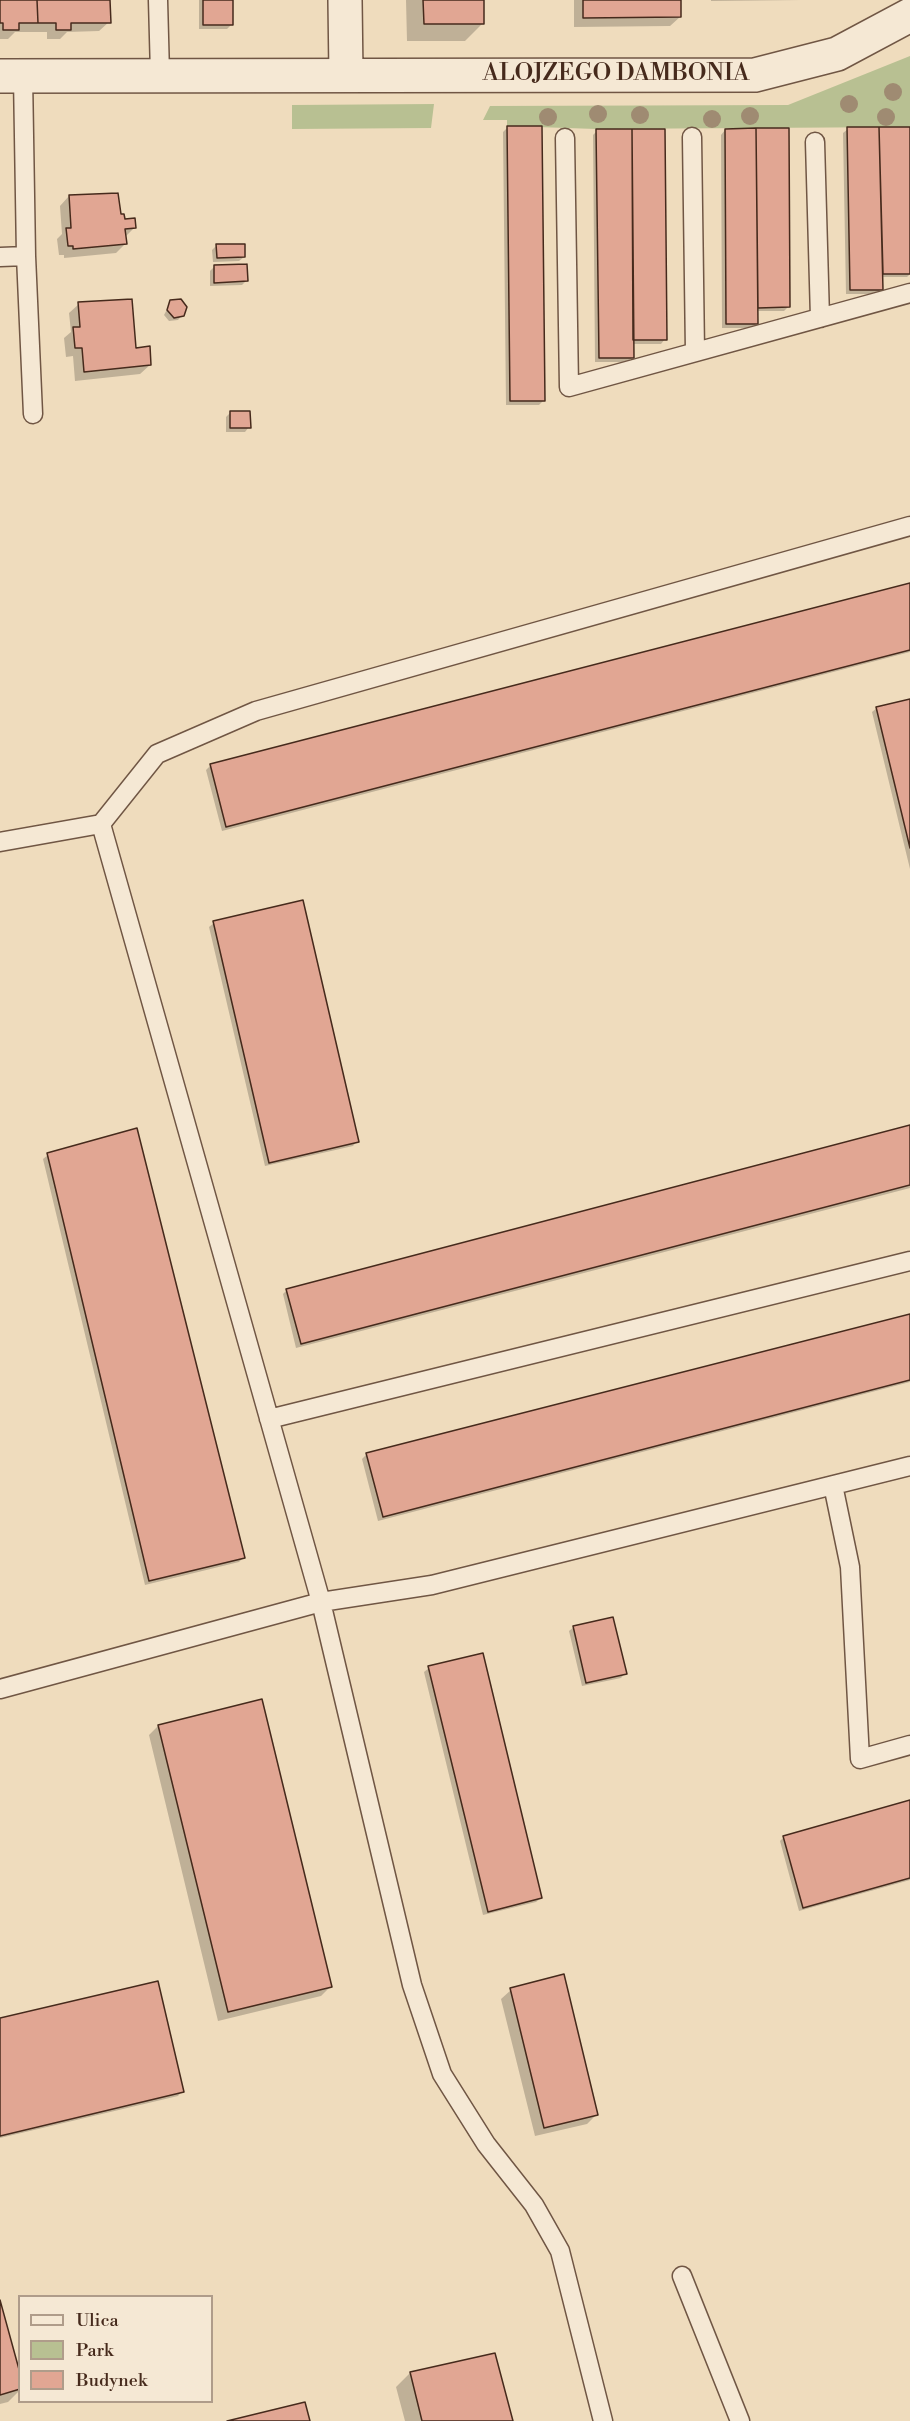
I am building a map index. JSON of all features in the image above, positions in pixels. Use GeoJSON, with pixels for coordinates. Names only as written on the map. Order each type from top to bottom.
{"type":"FeatureCollection","features":[{"type":"Feature","properties":{"kind":"street"},"geometry":{"type":"LineString","coordinates":[[345,0],[345,74]]}},
{"type":"Feature","properties":{"kind":"street","name":"ALOJZEGO DAMBONIA"},"geometry":{"type":"LineString","coordinates":[[11,76],[755,75],[837,54],[910,15]]}},
{"type":"Feature","properties":{"kind":"lane"},"geometry":{"type":"LineString","coordinates":[[158,0],[160,74]]}},
{"type":"Feature","properties":{"kind":"lane"},"geometry":{"type":"LineString","coordinates":[[11,76],[26,256],[33,414]]}},
{"type":"Feature","properties":{"kind":"lane"},"geometry":{"type":"LineString","coordinates":[[692,137],[695,352]]}},
{"type":"Feature","properties":{"kind":"lane"},"geometry":{"type":"LineString","coordinates":[[565,138],[569,387],[910,293]]}},
{"type":"Feature","properties":{"kind":"lane"},"geometry":{"type":"LineString","coordinates":[[815,142],[820,318]]}},
{"type":"Feature","properties":{"kind":"lane"},"geometry":{"type":"LineString","coordinates":[[0,257],[26,256]]}},
{"type":"Feature","properties":{"kind":"lane"},"geometry":{"type":"LineString","coordinates":[[0,842],[101,824],[157,754],[256,711],[910,526]]}},
{"type":"Feature","properties":{"kind":"lane"},"geometry":{"type":"LineString","coordinates":[[101,824],[321,1602],[412,1985],[442,2074],[486,2144],[534,2205],[560,2251],[603,2421]]}},
{"type":"Feature","properties":{"kind":"lane"},"geometry":{"type":"LineString","coordinates":[[269,1419],[910,1261]]}},
{"type":"Feature","properties":{"kind":"lane"},"geometry":{"type":"LineString","coordinates":[[0,1689],[321,1602],[432,1585],[910,1466]]}},
{"type":"Feature","properties":{"kind":"lane"},"geometry":{"type":"LineString","coordinates":[[833,1485],[850,1567],[860,1759],[910,1745]]}},
{"type":"Feature","properties":{"kind":"lane"},"geometry":{"type":"LineString","coordinates":[[682,2276],[740,2421]]}},
{"type":"Feature","properties":{"kind":"green space"},"geometry":{"type":"Polygon","coordinates":[[[910,56],[910,127],[596,129],[507,126],[507,120],[483,120],[490,106],[788,105],[910,56]]]}},
{"type":"Feature","properties":{"kind":"green space"},"geometry":{"type":"Polygon","coordinates":[[[434,104],[431,128],[292,129],[292,105],[434,104]]]}},
{"type":"Feature","properties":{"kind":"building"},"geometry":{"type":"Polygon","coordinates":[[[0,0],[37,0],[38,23],[19,23],[19,30],[3,30],[3,23],[0,23],[0,0]]]}},
{"type":"Feature","properties":{"kind":"building"},"geometry":{"type":"Polygon","coordinates":[[[37,0],[110,0],[111,23],[71,23],[71,30],[56,30],[56,23],[38,23],[37,0]]]}},
{"type":"Feature","properties":{"kind":"building"},"geometry":{"type":"Polygon","coordinates":[[[203,0],[233,0],[233,25],[203,25],[203,0]]]}},
{"type":"Feature","properties":{"kind":"building"},"geometry":{"type":"Polygon","coordinates":[[[423,0],[484,0],[484,24],[424,24],[423,0]]]}},
{"type":"Feature","properties":{"kind":"building"},"geometry":{"type":"Polygon","coordinates":[[[583,0],[681,0],[681,17],[583,18],[583,0]]]}},
{"type":"Feature","properties":{"kind":"building"},"geometry":{"type":"Polygon","coordinates":[[[507,126],[542,126],[545,401],[510,401],[507,126]]]}},
{"type":"Feature","properties":{"kind":"building"},"geometry":{"type":"Polygon","coordinates":[[[847,127],[879,127],[883,290],[850,290],[847,127]]]}},
{"type":"Feature","properties":{"kind":"building"},"geometry":{"type":"Polygon","coordinates":[[[879,127],[910,127],[910,274],[883,274],[879,127]]]}},
{"type":"Feature","properties":{"kind":"building"},"geometry":{"type":"Polygon","coordinates":[[[756,128],[789,128],[790,307],[758,308],[756,128]]]}},
{"type":"Feature","properties":{"kind":"building"},"geometry":{"type":"Polygon","coordinates":[[[756,128],[758,324],[726,324],[725,129],[756,128]]]}},
{"type":"Feature","properties":{"kind":"building"},"geometry":{"type":"Polygon","coordinates":[[[596,129],[632,129],[634,358],[599,358],[596,129]]]}},
{"type":"Feature","properties":{"kind":"building"},"geometry":{"type":"Polygon","coordinates":[[[632,129],[665,129],[667,340],[633,340],[632,129]]]}},
{"type":"Feature","properties":{"kind":"building"},"geometry":{"type":"Polygon","coordinates":[[[118,193],[121,214],[124,214],[125,219],[135,218],[136,228],[125,229],[127,244],[73,249],[73,246],[68,246],[66,228],[71,228],[69,195],[118,193]]]}},
{"type":"Feature","properties":{"kind":"building"},"geometry":{"type":"Polygon","coordinates":[[[216,244],[245,244],[245,257],[217,258],[216,244]]]}},
{"type":"Feature","properties":{"kind":"building"},"geometry":{"type":"Polygon","coordinates":[[[247,264],[248,281],[214,283],[214,265],[247,264]]]}},
{"type":"Feature","properties":{"kind":"building"},"geometry":{"type":"Polygon","coordinates":[[[132,299],[136,348],[150,346],[151,365],[84,372],[82,348],[75,348],[73,327],[80,327],[78,302],[132,299]]]}},
{"type":"Feature","properties":{"kind":"building"},"geometry":{"type":"Polygon","coordinates":[[[181,299],[187,307],[184,316],[174,318],[167,310],[170,300],[181,299]]]}},
{"type":"Feature","properties":{"kind":"building"},"geometry":{"type":"Polygon","coordinates":[[[230,411],[250,411],[251,428],[230,428],[230,411]]]}},
{"type":"Feature","properties":{"kind":"building"},"geometry":{"type":"Polygon","coordinates":[[[910,583],[910,650],[226,827],[210,764],[910,583]]]}},
{"type":"Feature","properties":{"kind":"building"},"geometry":{"type":"Polygon","coordinates":[[[910,699],[910,848],[876,707],[910,699]]]}},
{"type":"Feature","properties":{"kind":"building"},"geometry":{"type":"Polygon","coordinates":[[[303,900],[359,1142],[269,1163],[213,921],[303,900]]]}},
{"type":"Feature","properties":{"kind":"building"},"geometry":{"type":"Polygon","coordinates":[[[910,1125],[910,1185],[301,1344],[286,1289],[910,1125]]]}},
{"type":"Feature","properties":{"kind":"building"},"geometry":{"type":"Polygon","coordinates":[[[137,1128],[245,1558],[149,1581],[47,1153],[137,1128]]]}},
{"type":"Feature","properties":{"kind":"building"},"geometry":{"type":"Polygon","coordinates":[[[910,1314],[910,1380],[383,1517],[366,1453],[910,1314]]]}},
{"type":"Feature","properties":{"kind":"building"},"geometry":{"type":"Polygon","coordinates":[[[613,1617],[627,1674],[586,1683],[573,1626],[613,1617]]]}},
{"type":"Feature","properties":{"kind":"building"},"geometry":{"type":"Polygon","coordinates":[[[483,1653],[542,1898],[488,1912],[428,1666],[483,1653]]]}},
{"type":"Feature","properties":{"kind":"building"},"geometry":{"type":"Polygon","coordinates":[[[262,1699],[332,1987],[228,2012],[158,1725],[262,1699]]]}},
{"type":"Feature","properties":{"kind":"building"},"geometry":{"type":"Polygon","coordinates":[[[910,1800],[910,1878],[803,1908],[783,1836],[910,1800]]]}},
{"type":"Feature","properties":{"kind":"building"},"geometry":{"type":"Polygon","coordinates":[[[564,1974],[598,2115],[544,2128],[510,1988],[564,1974]]]}},
{"type":"Feature","properties":{"kind":"building"},"geometry":{"type":"Polygon","coordinates":[[[158,1981],[184,2092],[0,2136],[0,2018],[158,1981]]]}},
{"type":"Feature","properties":{"kind":"building"},"geometry":{"type":"Polygon","coordinates":[[[0,2300],[18,2366],[18,2390],[0,2395],[0,2300]]]}},
{"type":"Feature","properties":{"kind":"building"},"geometry":{"type":"Polygon","coordinates":[[[495,2353],[513,2421],[422,2421],[410,2372],[495,2353]]]}},
{"type":"Feature","properties":{"kind":"building"},"geometry":{"type":"Polygon","coordinates":[[[305,2402],[310,2421],[227,2421],[305,2402]]]}}]}
